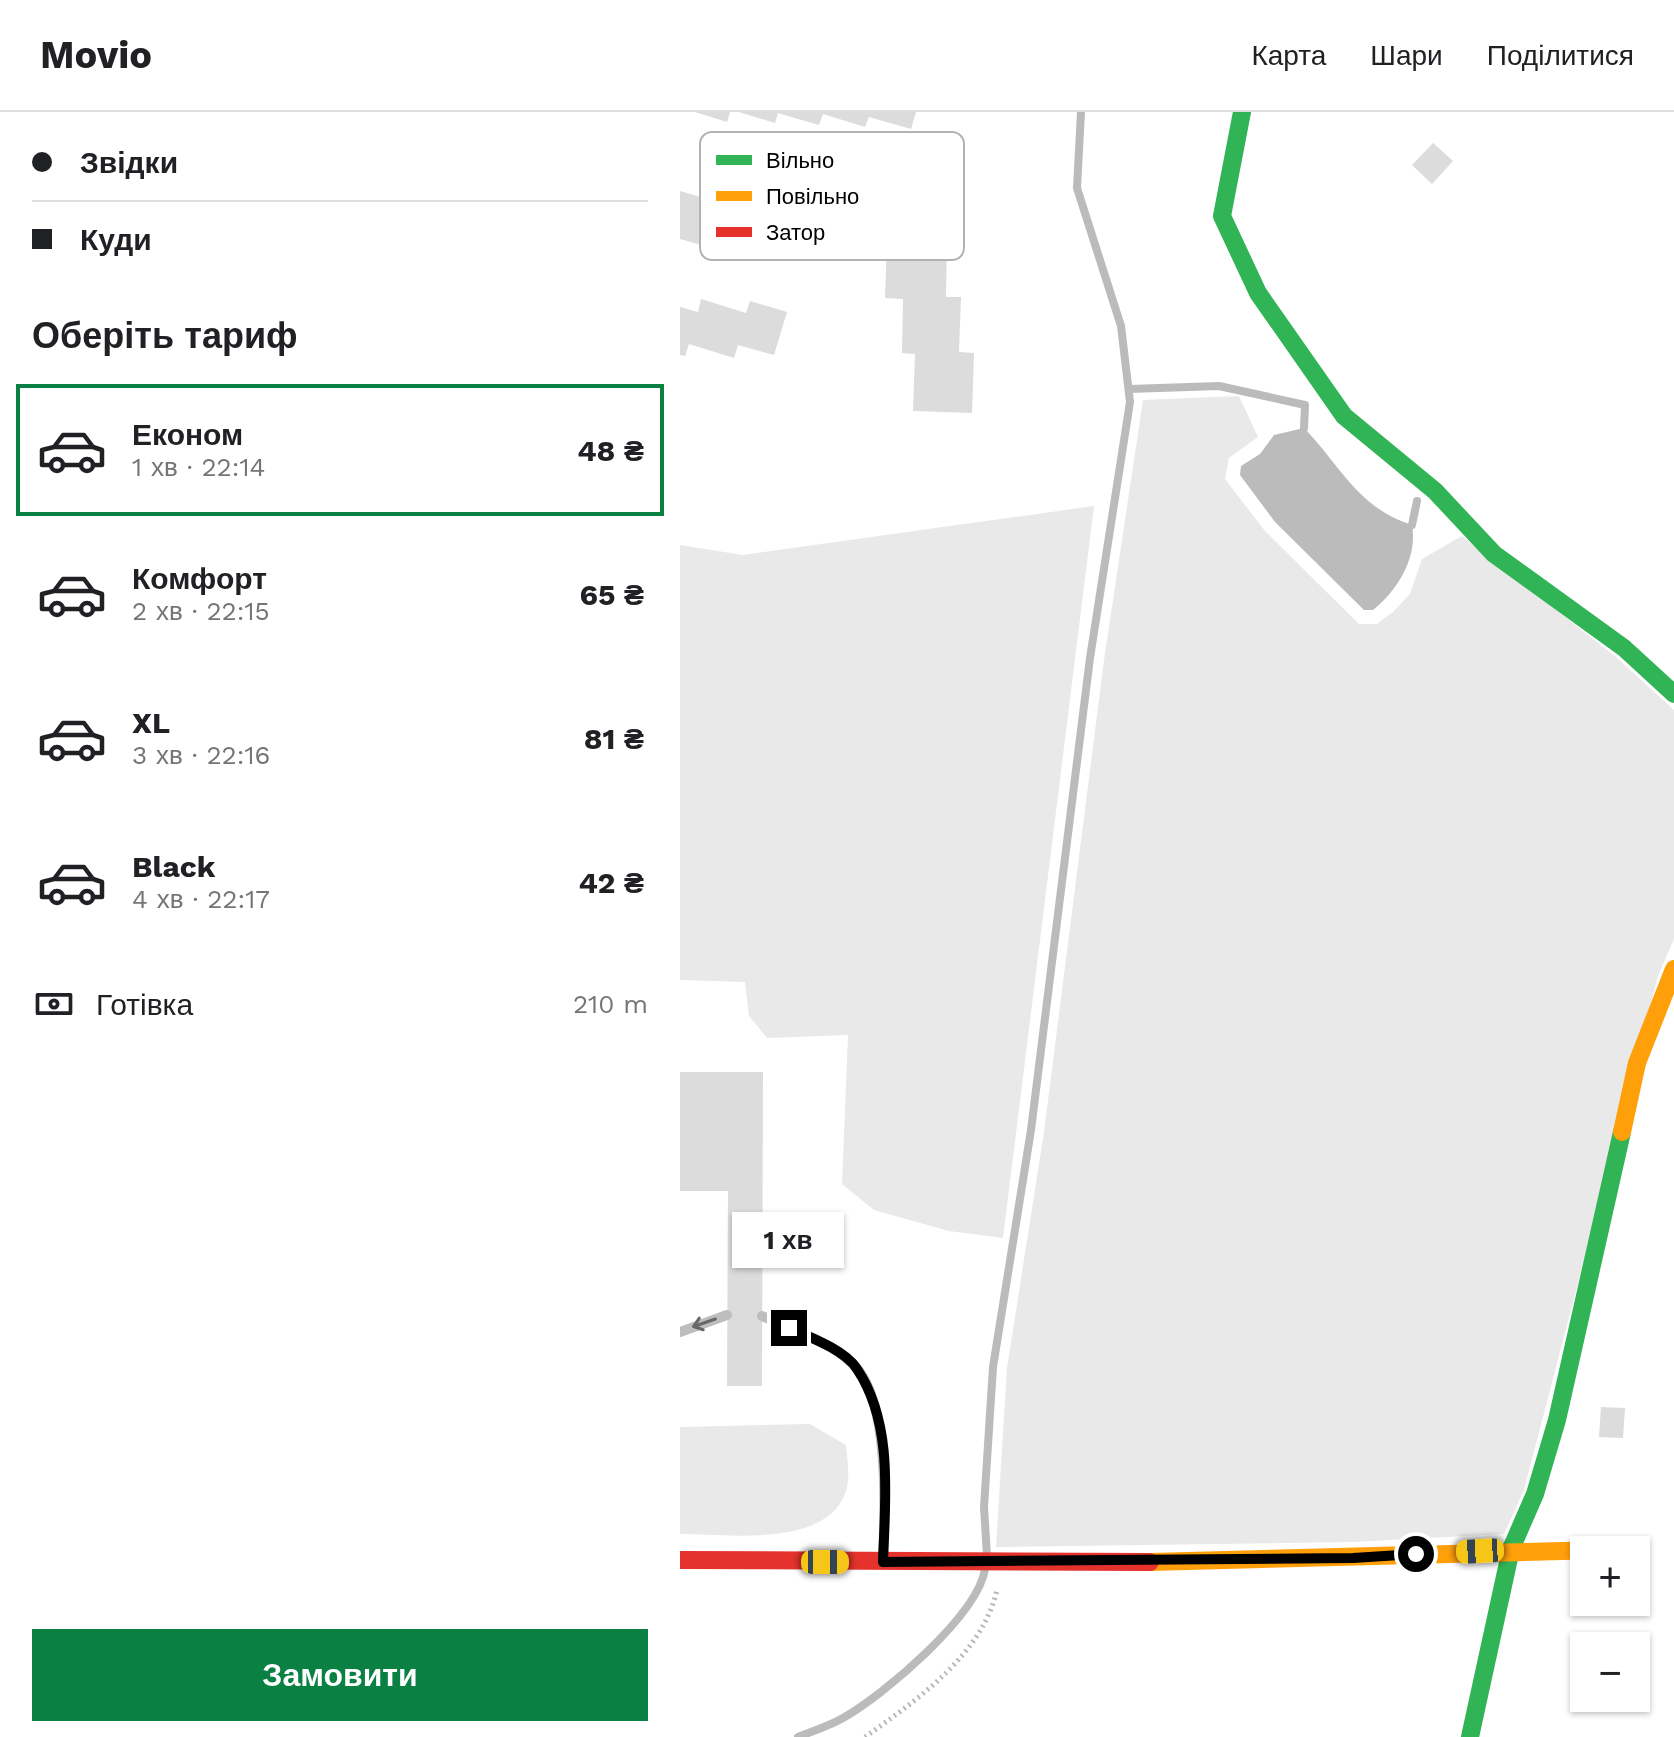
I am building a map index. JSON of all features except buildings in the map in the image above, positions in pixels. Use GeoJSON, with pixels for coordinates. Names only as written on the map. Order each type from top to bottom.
{"type":"FeatureCollection","features":[{"type":"Feature","properties":{"kind":"street"},"geometry":{"type":"LineString","coordinates":[[1242,112],[1222,216],[1258,293],[1344,416],[1435,491],[1494,554],[1553,600],[1624,648],[1674,694]]}},
{"type":"Feature","properties":{"kind":"street"},"geometry":{"type":"LineString","coordinates":[[1470,1737],[1511,1549],[1535,1494],[1557,1420],[1637,1063],[1674,969]]}},
{"type":"Feature","properties":{"kind":"street"},"geometry":{"type":"LineString","coordinates":[[680,1560],[971,1563],[1353,1558],[1511,1549],[1570,1550]]}},
{"type":"Feature","properties":{"kind":"lane"},"geometry":{"type":"LineString","coordinates":[[680,1332],[727,1315]]}},
{"type":"Feature","properties":{"kind":"lane"},"geometry":{"type":"LineString","coordinates":[[762,1316],[816,1340],[856,1367],[873,1403],[884,1453],[883,1562]]}},
{"type":"Feature","properties":{"kind":"path"},"geometry":{"type":"LineString","coordinates":[[865,1737],[917,1697],[973,1645],[993,1609],[1003,1562]]}},
{"type":"Feature","properties":{"kind":"shaded area"},"geometry":{"type":"Polygon","coordinates":[[[1239,396],[1258,437],[1229,458],[1225,479],[1265,531],[1359,624],[1377,624],[1393,612],[1410,594],[1422,559],[1462,536],[1616,657],[1674,710],[1674,939],[1658,976],[1524,1490],[1504,1534],[1353,1542],[996,1547],[1007,1368],[1044,1132],[1104,660],[1143,400],[1239,396]]]}},
{"type":"Feature","properties":{"kind":"shaded area"},"geometry":{"type":"Polygon","coordinates":[[[1304,428],[1363,496],[1377,508],[1412,525],[1412,550],[1404,573],[1373,610],[1364,610],[1275,522],[1240,475],[1241,466],[1260,454],[1274,435],[1304,428]]]}},
{"type":"Feature","properties":{"kind":"shaded area"},"geometry":{"type":"Polygon","coordinates":[[[1094,506],[1003,1238],[949,1231],[874,1210],[842,1184],[848,1035],[767,1038],[749,1016],[745,982],[680,980],[680,545],[743,555],[1094,506]]]}},
{"type":"Feature","properties":{"kind":"shaded area"},"geometry":{"type":"Polygon","coordinates":[[[810,1424],[846,1445],[847,1488],[834,1511],[817,1523],[772,1534],[680,1534],[680,1427],[810,1424]]]}},
{"type":"Feature","properties":{"kind":"waterway"},"geometry":{"type":"LineString","coordinates":[[987,1556],[984,1507],[993,1367],[1031,1130],[1090,658],[1130,402],[1121,326],[1077,188],[1081,112]]}},
{"type":"Feature","properties":{"kind":"waterway"},"geometry":{"type":"LineString","coordinates":[[1129,389],[1219,386],[1305,405],[1304,428]]}},
{"type":"Feature","properties":{"kind":"waterway"},"geometry":{"type":"LineString","coordinates":[[1412,525],[1417,501]]}},
{"type":"Feature","properties":{"kind":"waterway"},"geometry":{"type":"LineString","coordinates":[[798,1737],[843,1718],[904,1673],[966,1608],[979,1588],[985,1569]]}},
{"type":"Feature","properties":{"kind":"traffic: fast"},"geometry":{"type":"LineString","coordinates":[[1242,112],[1222,216],[1258,293],[1344,416],[1435,491],[1494,554],[1624,648],[1674,694]]}},
{"type":"Feature","properties":{"kind":"traffic: fast"},"geometry":{"type":"LineString","coordinates":[[1470,1737],[1511,1549],[1535,1494],[1557,1420],[1622,1132]]}},
{"type":"Feature","properties":{"kind":"traffic: slow"},"geometry":{"type":"LineString","coordinates":[[1622,1132],[1637,1063],[1674,969]]}},
{"type":"Feature","properties":{"kind":"traffic: slow"},"geometry":{"type":"LineString","coordinates":[[1150,1562],[1570,1551]]}},
{"type":"Feature","properties":{"kind":"traffic: jam"},"geometry":{"type":"LineString","coordinates":[[680,1560],[1150,1562]]}},
{"type":"Feature","properties":{"kind":"route"},"geometry":{"type":"LineString","coordinates":[[789,1328],[816,1340],[856,1367],[873,1403],[884,1453],[886,1500],[883,1562],[1353,1558],[1416,1554]]}}]}
